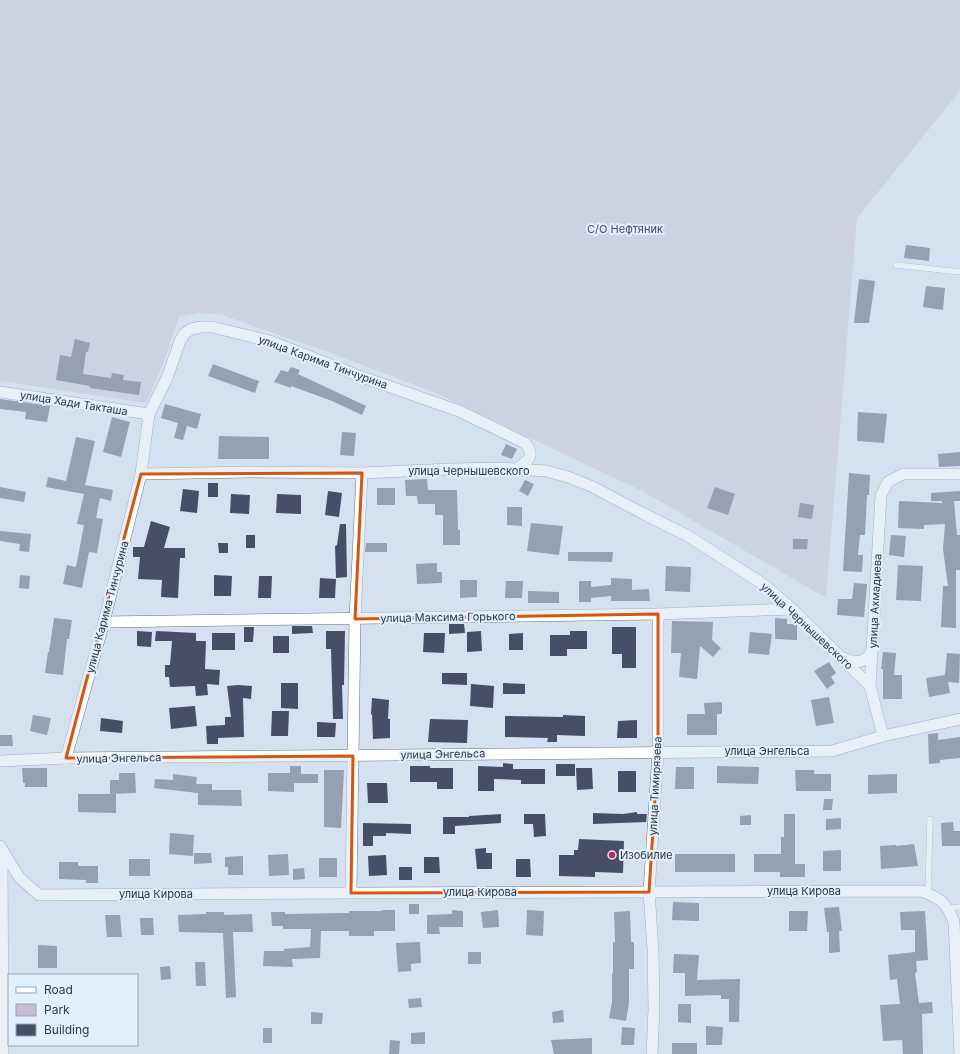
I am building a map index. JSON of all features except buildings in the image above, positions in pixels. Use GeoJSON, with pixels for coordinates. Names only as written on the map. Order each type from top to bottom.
{"type":"FeatureCollection","features":[{"type":"Feature","properties":{"kind":"street","name":"улица Карима Тинчурина"},"geometry":{"type":"LineString","coordinates":[[66,758],[104,622],[141,474],[149,414],[166,378],[180,341],[184,334],[191,329],[212,327],[270,341],[362,377],[458,411],[525,443],[531,454],[529,459],[523,465],[516,469]]}},
{"type":"Feature","properties":{"kind":"street","name":"улица Хади Такташа"},"geometry":{"type":"LineString","coordinates":[[0,392],[149,414]]}},
{"type":"Feature","properties":{"kind":"street","name":"улица Чернышевского"},"geometry":{"type":"LineString","coordinates":[[141,474],[250,472],[362,473],[451,469],[516,469],[546,471],[568,477],[593,487],[688,536],[763,584],[792,609],[870,686]]}},
{"type":"Feature","properties":{"kind":"street"},"geometry":{"type":"LineString","coordinates":[[351,893],[355,619],[362,473]]}},
{"type":"Feature","properties":{"kind":"street","name":"улица Ахмадиева"},"geometry":{"type":"LineString","coordinates":[[883,736],[870,686],[881,495],[888,482],[903,474],[960,474]]}},
{"type":"Feature","properties":{"kind":"street","name":"улица Максима Горького"},"geometry":{"type":"LineString","coordinates":[[104,622],[658,614],[792,609]]}},
{"type":"Feature","properties":{"kind":"street","name":"улица Тимирязева"},"geometry":{"type":"LineString","coordinates":[[652,1054],[654,948],[649,892],[658,752],[658,614]]}},
{"type":"Feature","properties":{"kind":"street"},"geometry":{"type":"LineString","coordinates":[[841,657],[855,662],[861,662],[867,659],[872,651]]}},
{"type":"Feature","properties":{"kind":"street","name":"улица Энгельса"},"geometry":{"type":"LineString","coordinates":[[0,761],[66,758],[832,751],[883,736],[960,719]]}},
{"type":"Feature","properties":{"kind":"street"},"geometry":{"type":"LineString","coordinates":[[1,848],[3,1054]]}},
{"type":"Feature","properties":{"kind":"street","name":"улица Кирова"},"geometry":{"type":"LineString","coordinates":[[1,848],[19,877],[39,896],[351,893],[925,892]]}},
{"type":"Feature","properties":{"kind":"street"},"geometry":{"type":"LineString","coordinates":[[925,892],[937,897],[948,908],[954,922],[960,1054]]}},
{"type":"Feature","properties":{"kind":"lane"},"geometry":{"type":"LineString","coordinates":[[896,265],[960,272]]}},
{"type":"Feature","properties":{"kind":"lane"},"geometry":{"type":"LineString","coordinates":[[925,892],[930,819]]}},
{"type":"Feature","properties":{"kind":"lane"},"geometry":{"type":"LineString","coordinates":[[948,908],[960,907]]}},
{"type":"Feature","properties":{"kind":"highlighted area"},"geometry":{"type":"Polygon","coordinates":[[[362,473],[355,619],[658,614],[658,752],[649,892],[351,893],[353,756],[66,758],[141,474],[362,473]]]}},
{"type":"Feature","properties":{"kind":"green space","name":"С/О Нефтяник"},"geometry":{"type":"Polygon","coordinates":[[[0,0],[960,0],[960,91],[857,218],[826,598],[642,491],[431,391],[325,351],[222,315],[199,313],[179,317],[164,362],[146,403],[0,381],[0,0]]]}},
{"type":"Feature","properties":{"kind":"place","name":"Изобилие"},"geometry":{"type":"Point","coordinates":[612,855]}}]}
